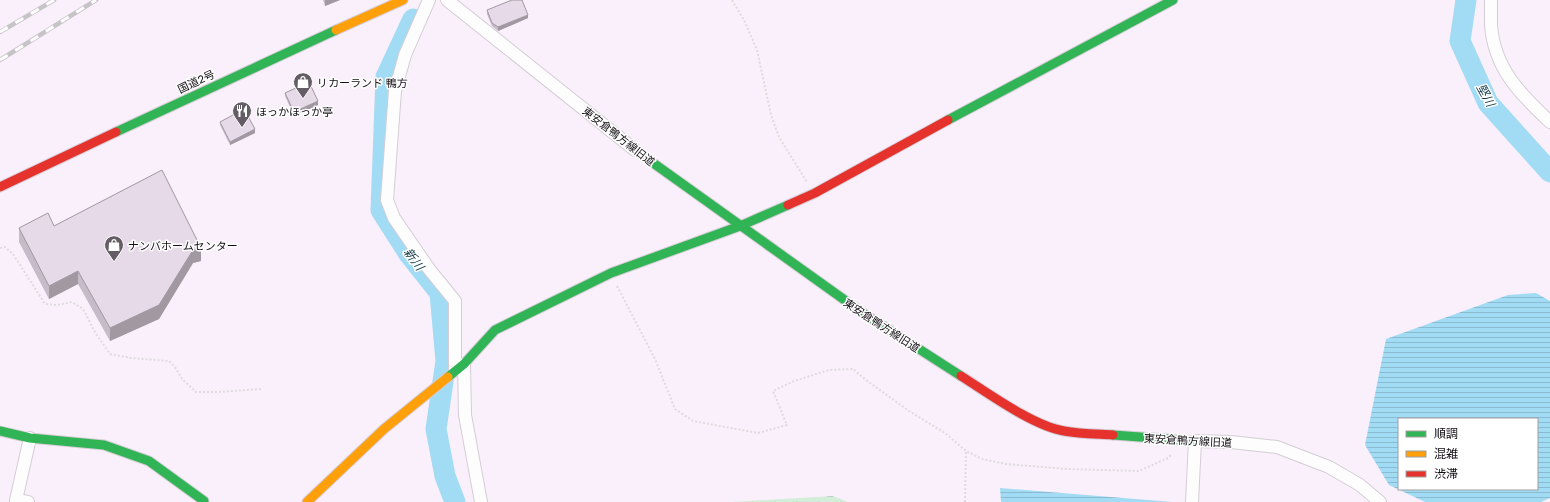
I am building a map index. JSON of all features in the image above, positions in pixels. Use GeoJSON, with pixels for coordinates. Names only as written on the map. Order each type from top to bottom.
{"type":"FeatureCollection","features":[{"type":"Feature","properties":{"kind":"main road","name":"国道2号"},"geometry":{"type":"LineString","coordinates":[[0,187],[188,98],[403,0]]}},
{"type":"Feature","properties":{"kind":"main road"},"geometry":{"type":"LineString","coordinates":[[307,502],[384,429],[460,367],[495,330],[611,273],[740,226],[815,193],[1056,61],[1173,0]]}},
{"type":"Feature","properties":{"kind":"main road","name":"東安倉鴨方線旧道"},"geometry":{"type":"LineString","coordinates":[[635,150],[860,311],[1016,410],[1044,425],[1063,431],[1190,441]]}},
{"type":"Feature","properties":{"kind":"main road"},"geometry":{"type":"LineString","coordinates":[[0,431],[30,438],[104,445],[149,461],[204,502]]}},
{"type":"Feature","properties":{"kind":"street"},"geometry":{"type":"LineString","coordinates":[[430,0],[405,55],[395,91],[386,200],[394,218],[429,269],[454,301],[465,414],[481,502]]}},
{"type":"Feature","properties":{"kind":"street","name":"東安倉鴨方線旧道"},"geometry":{"type":"LineString","coordinates":[[447,0],[635,150]]}},
{"type":"Feature","properties":{"kind":"street"},"geometry":{"type":"LineString","coordinates":[[1491,0],[1491,26],[1498,56],[1510,80],[1529,102],[1550,122]]}},
{"type":"Feature","properties":{"kind":"street"},"geometry":{"type":"LineString","coordinates":[[28,502],[16,500],[30,438]]}},
{"type":"Feature","properties":{"kind":"street"},"geometry":{"type":"LineString","coordinates":[[1190,441],[1192,502]]}},
{"type":"Feature","properties":{"kind":"street","name":"東安倉鴨方線旧道"},"geometry":{"type":"LineString","coordinates":[[1190,441],[1231,442],[1277,447],[1329,467],[1360,485],[1380,502]]}},
{"type":"Feature","properties":{"kind":"path"},"geometry":{"type":"LineString","coordinates":[[732,0],[744,20],[756,50],[771,115],[779,137],[815,193]]}},
{"type":"Feature","properties":{"kind":"path"},"geometry":{"type":"LineString","coordinates":[[0,248],[5,247],[13,254],[45,304],[57,305],[72,302],[83,309],[96,334],[110,354],[131,358],[169,361],[175,367],[182,379],[196,392],[261,389]]}},
{"type":"Feature","properties":{"kind":"path"},"geometry":{"type":"LineString","coordinates":[[611,273],[655,359],[675,409],[693,421],[758,433],[787,425],[773,391],[794,381],[829,370],[853,369],[909,411],[945,433],[966,451],[982,459],[1006,464],[1067,469],[1139,471],[1168,458],[1190,441]]}},
{"type":"Feature","properties":{"kind":"path"},"geometry":{"type":"LineString","coordinates":[[965,502],[966,451]]}},
{"type":"Feature","properties":{"kind":"green space"},"geometry":{"type":"Polygon","coordinates":[[[833,496],[848,502],[731,502],[833,496]]]}},
{"type":"Feature","properties":{"kind":"water"},"geometry":{"type":"Polygon","coordinates":[[[1536,293],[1550,301],[1550,498],[1541,502],[1425,502],[1400,490],[1538,490],[1538,418],[1398,418],[1398,489],[1389,485],[1365,445],[1386,339],[1508,295],[1536,293]]]}},
{"type":"Feature","properties":{"kind":"water"},"geometry":{"type":"Polygon","coordinates":[[[1000,488],[1172,502],[1001,502],[1000,488]]]}},
{"type":"Feature","properties":{"kind":"building"},"geometry":{"type":"Polygon","coordinates":[[[512,0],[522,0],[528,15],[498,27],[492,23],[487,10],[512,0]]]}},
{"type":"Feature","properties":{"kind":"building"},"geometry":{"type":"Polygon","coordinates":[[[309,82],[318,101],[294,112],[285,93],[309,82]]]}},
{"type":"Feature","properties":{"kind":"building"},"geometry":{"type":"Polygon","coordinates":[[[244,109],[255,129],[230,142],[220,122],[244,109]]]}},
{"type":"Feature","properties":{"kind":"building","name":"ナンバホームセンター"},"geometry":{"type":"Polygon","coordinates":[[[162,170],[201,248],[193,250],[159,305],[110,328],[78,271],[49,286],[19,228],[48,213],[54,226],[162,170]]]}},
{"type":"Feature","properties":{"kind":"waterway","name":"堅川"},"geometry":{"type":"LineString","coordinates":[[1466,0],[1460,41],[1488,103],[1550,172]]}},
{"type":"Feature","properties":{"kind":"waterway","name":"新川"},"geometry":{"type":"LineString","coordinates":[[413,19],[386,77],[381,210],[409,254],[440,293],[446,361],[436,429],[445,476],[455,502]]}},
{"type":"Feature","properties":{"kind":"railway"},"geometry":{"type":"LineString","coordinates":[[0,32],[54,0]]}},
{"type":"Feature","properties":{"kind":"railway"},"geometry":{"type":"LineString","coordinates":[[0,60],[96,0]]}},
{"type":"Feature","properties":{"kind":"traffic: fast"},"geometry":{"type":"LineString","coordinates":[[948,120],[1173,0]]}},
{"type":"Feature","properties":{"kind":"traffic: fast"},"geometry":{"type":"LineString","coordinates":[[116,132],[336,30]]}},
{"type":"Feature","properties":{"kind":"traffic: fast"},"geometry":{"type":"LineString","coordinates":[[635,150],[860,311],[961,376]]}},
{"type":"Feature","properties":{"kind":"traffic: fast"},"geometry":{"type":"LineString","coordinates":[[448,377],[464,364],[495,330],[611,273],[740,226],[788,205]]}},
{"type":"Feature","properties":{"kind":"traffic: fast"},"geometry":{"type":"LineString","coordinates":[[0,431],[30,438],[104,445],[149,461],[204,501]]}},
{"type":"Feature","properties":{"kind":"traffic: fast"},"geometry":{"type":"LineString","coordinates":[[1113,435],[1195,441]]}},
{"type":"Feature","properties":{"kind":"traffic: slow"},"geometry":{"type":"LineString","coordinates":[[336,30],[403,0]]}},
{"type":"Feature","properties":{"kind":"traffic: slow"},"geometry":{"type":"LineString","coordinates":[[307,502],[384,429],[448,377]]}},
{"type":"Feature","properties":{"kind":"traffic: jam"},"geometry":{"type":"LineString","coordinates":[[788,205],[815,193],[948,120]]}},
{"type":"Feature","properties":{"kind":"traffic: jam"},"geometry":{"type":"LineString","coordinates":[[0,187],[116,132]]}},
{"type":"Feature","properties":{"kind":"traffic: jam"},"geometry":{"type":"LineString","coordinates":[[961,376],[1011,408],[1039,423],[1052,428],[1076,433],[1113,435]]}},
{"type":"Feature","properties":{"kind":"place","name":"リカーランド 鴨方"},"geometry":{"type":"Point","coordinates":[303,99]}},
{"type":"Feature","properties":{"kind":"place","name":"ほっかほっか亭"},"geometry":{"type":"Point","coordinates":[242,128]}},
{"type":"Feature","properties":{"kind":"place","name":"ナンバホームセンター"},"geometry":{"type":"Point","coordinates":[114,262]}}]}
